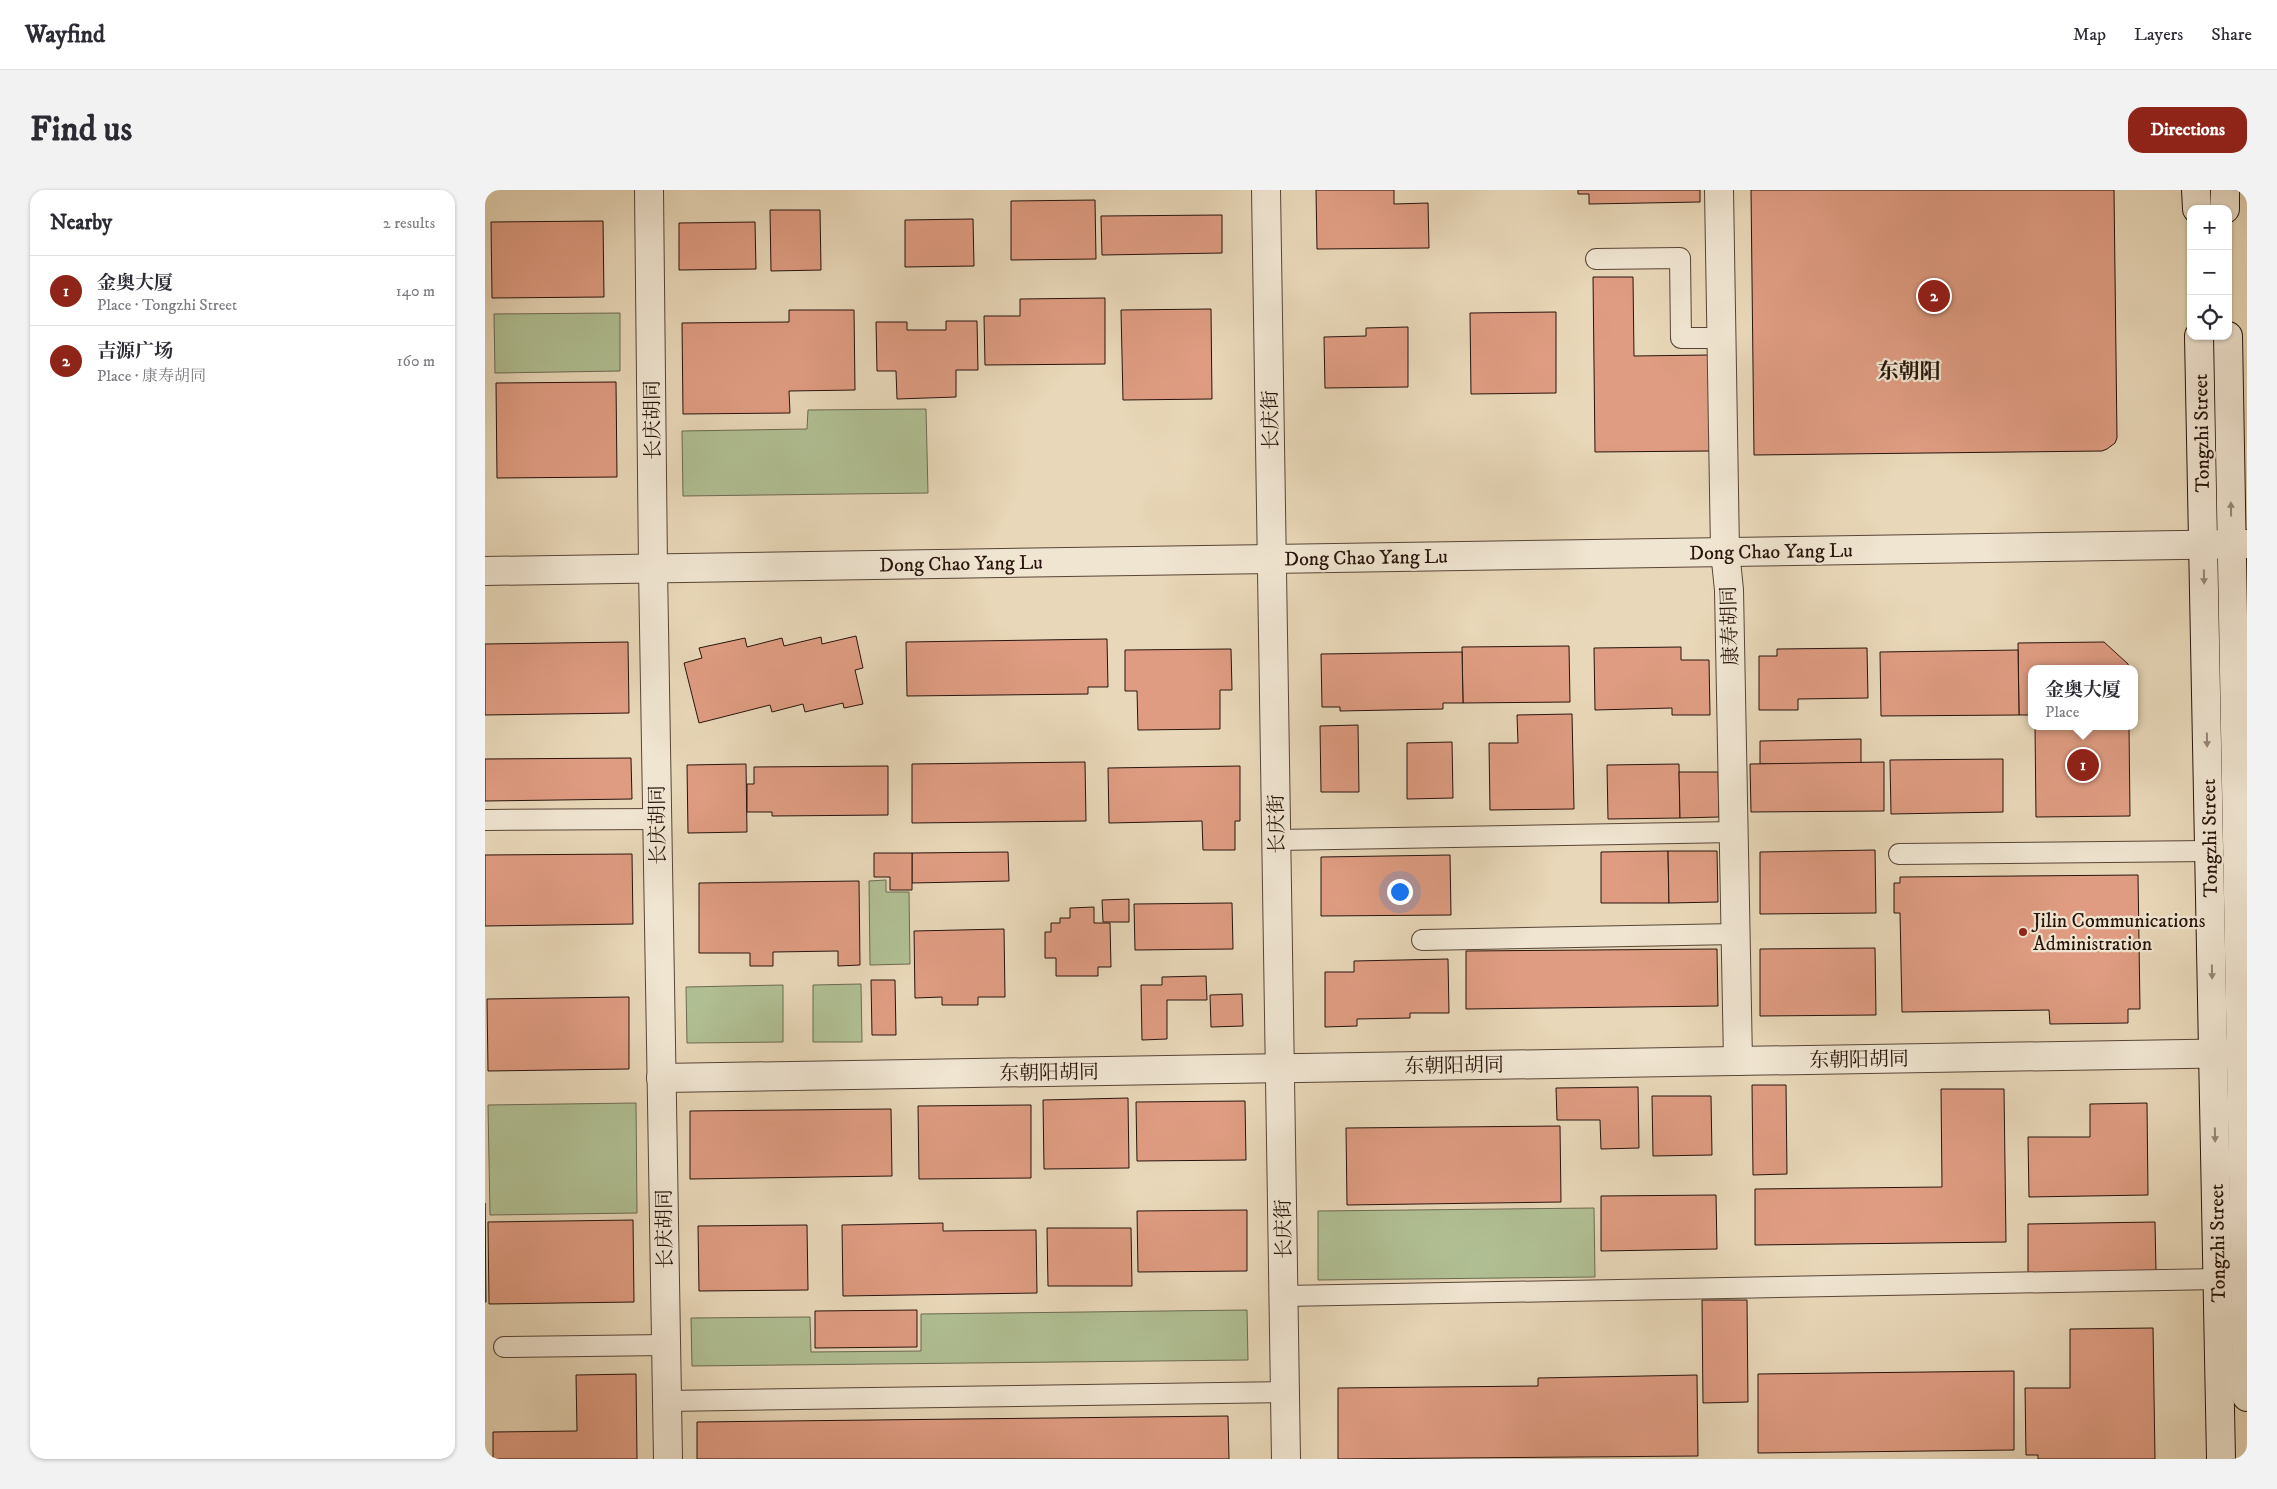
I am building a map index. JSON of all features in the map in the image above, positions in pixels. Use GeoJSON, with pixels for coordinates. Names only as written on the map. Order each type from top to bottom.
{"type":"FeatureCollection","features":[{"type":"Feature","properties":{"kind":"street","name":"长庆胡同"},"geometry":{"type":"LineString","coordinates":[[649,190],[653,568],[668,1459]]}},
{"type":"Feature","properties":{"kind":"street","name":"长庆街"},"geometry":{"type":"LineString","coordinates":[[1266,190],[1286,1459]]}},
{"type":"Feature","properties":{"kind":"street","name":"康寿胡同"},"geometry":{"type":"LineString","coordinates":[[1719,190],[1725,551],[1729,590],[1738,1061]]}},
{"type":"Feature","properties":{"kind":"street"},"geometry":{"type":"LineString","coordinates":[[2196,190],[2197,205]]}},
{"type":"Feature","properties":{"kind":"street"},"geometry":{"type":"LineString","coordinates":[[2225,190],[2225,205]]}},
{"type":"Feature","properties":{"kind":"street","name":"Tongzhi Street"},"geometry":{"type":"LineString","coordinates":[[2199,340],[2221,1459]]}},
{"type":"Feature","properties":{"kind":"street","name":"Tongzhi Street"},"geometry":{"type":"LineString","coordinates":[[2228,340],[2239,544],[2247,1397]]}},
{"type":"Feature","properties":{"kind":"street","name":"Dong Chao Yang Lu"},"geometry":{"type":"LineString","coordinates":[[485,571],[2239,544]]}},
{"type":"Feature","properties":{"kind":"street","name":"东朝阳胡同"},"geometry":{"type":"LineString","coordinates":[[661,1078],[2244,1053]]}},
{"type":"Feature","properties":{"kind":"lane"},"geometry":{"type":"LineString","coordinates":[[1596,259],[1680,258],[1681,338],[1722,338]]}},
{"type":"Feature","properties":{"kind":"lane"},"geometry":{"type":"LineString","coordinates":[[485,820],[657,819]]}},
{"type":"Feature","properties":{"kind":"lane"},"geometry":{"type":"LineString","coordinates":[[1277,840],[1734,832]]}},
{"type":"Feature","properties":{"kind":"lane"},"geometry":{"type":"LineString","coordinates":[[1899,854],[2209,851]]}},
{"type":"Feature","properties":{"kind":"lane"},"geometry":{"type":"LineString","coordinates":[[1422,940],[1736,934]]}},
{"type":"Feature","properties":{"kind":"lane"},"geometry":{"type":"LineString","coordinates":[[1284,1296],[2218,1279]]}},
{"type":"Feature","properties":{"kind":"lane"},"geometry":{"type":"LineString","coordinates":[[504,1347],[666,1345]]}},
{"type":"Feature","properties":{"kind":"lane"},"geometry":{"type":"LineString","coordinates":[[667,1402],[1285,1392]]}},
{"type":"Feature","properties":{"kind":"green space"},"geometry":{"type":"Polygon","coordinates":[[[620,313],[620,371],[495,373],[494,314],[620,313]]]}},
{"type":"Feature","properties":{"kind":"green space"},"geometry":{"type":"Polygon","coordinates":[[[926,409],[928,493],[683,496],[682,431],[807,429],[808,410],[926,409]]]}},
{"type":"Feature","properties":{"kind":"green space"},"geometry":{"type":"Polygon","coordinates":[[[886,880],[886,892],[909,892],[910,964],[870,965],[869,881],[886,880]]]}},
{"type":"Feature","properties":{"kind":"green space"},"geometry":{"type":"Polygon","coordinates":[[[861,984],[862,1042],[813,1042],[813,985],[861,984]]]}},
{"type":"Feature","properties":{"kind":"green space"},"geometry":{"type":"Polygon","coordinates":[[[783,985],[783,1042],[687,1043],[686,987],[783,985]]]}},
{"type":"Feature","properties":{"kind":"green space"},"geometry":{"type":"Polygon","coordinates":[[[636,1103],[637,1213],[490,1215],[488,1105],[636,1103]]]}},
{"type":"Feature","properties":{"kind":"green space"},"geometry":{"type":"Polygon","coordinates":[[[1594,1208],[1595,1277],[1318,1280],[1318,1211],[1594,1208]]]}},
{"type":"Feature","properties":{"kind":"green space"},"geometry":{"type":"Polygon","coordinates":[[[1247,1310],[1248,1360],[692,1366],[691,1318],[810,1317],[811,1352],[921,1351],[921,1314],[1247,1310]]]}},
{"type":"Feature","properties":{"kind":"building"},"geometry":{"type":"Polygon","coordinates":[[[1316,190],[1394,190],[1394,204],[1428,203],[1429,248],[1317,249],[1316,190]]]}},
{"type":"Feature","properties":{"kind":"building"},"geometry":{"type":"Polygon","coordinates":[[[1578,190],[1700,190],[1700,202],[1589,204],[1589,194],[1578,194],[1578,190]]]}},
{"type":"Feature","properties":{"kind":"building"},"geometry":{"type":"Polygon","coordinates":[[[1751,190],[2114,190],[2117,438],[2115,443],[2102,451],[1754,455],[1751,190]]]}},
{"type":"Feature","properties":{"kind":"building"},"geometry":{"type":"Polygon","coordinates":[[[1095,200],[1096,259],[1011,260],[1011,201],[1095,200]]]}},
{"type":"Feature","properties":{"kind":"building"},"geometry":{"type":"Polygon","coordinates":[[[770,210],[820,210],[821,270],[771,271],[770,210]]]}},
{"type":"Feature","properties":{"kind":"building"},"geometry":{"type":"Polygon","coordinates":[[[1222,215],[1222,253],[1102,255],[1101,216],[1222,215]]]}},
{"type":"Feature","properties":{"kind":"building"},"geometry":{"type":"Polygon","coordinates":[[[973,219],[974,266],[905,267],[905,220],[973,219]]]}},
{"type":"Feature","properties":{"kind":"building"},"geometry":{"type":"Polygon","coordinates":[[[603,221],[604,297],[492,298],[491,222],[603,221]]]}},
{"type":"Feature","properties":{"kind":"building"},"geometry":{"type":"Polygon","coordinates":[[[755,222],[756,269],[679,270],[679,223],[755,222]]]}},
{"type":"Feature","properties":{"kind":"building"},"geometry":{"type":"Polygon","coordinates":[[[1593,277],[1633,277],[1634,356],[1709,355],[1710,451],[1595,452],[1593,277]]]}},
{"type":"Feature","properties":{"kind":"building"},"geometry":{"type":"Polygon","coordinates":[[[1105,298],[1105,364],[985,365],[984,316],[1020,316],[1020,299],[1105,298]]]}},
{"type":"Feature","properties":{"kind":"building"},"geometry":{"type":"Polygon","coordinates":[[[1211,309],[1212,399],[1123,400],[1121,310],[1211,309]]]}},
{"type":"Feature","properties":{"kind":"building"},"geometry":{"type":"Polygon","coordinates":[[[789,310],[854,310],[855,390],[789,391],[790,413],[683,414],[682,323],[789,322],[789,310]]]}},
{"type":"Feature","properties":{"kind":"building"},"geometry":{"type":"Polygon","coordinates":[[[1556,312],[1556,393],[1471,394],[1470,313],[1556,312]]]}},
{"type":"Feature","properties":{"kind":"building"},"geometry":{"type":"Polygon","coordinates":[[[946,321],[977,321],[978,370],[956,370],[956,397],[897,399],[896,371],[877,371],[876,322],[907,322],[907,330],[946,330],[946,321]]]}},
{"type":"Feature","properties":{"kind":"building"},"geometry":{"type":"Polygon","coordinates":[[[1408,327],[1408,387],[1325,388],[1324,337],[1366,336],[1366,328],[1408,327]]]}},
{"type":"Feature","properties":{"kind":"building"},"geometry":{"type":"Polygon","coordinates":[[[616,382],[617,477],[497,478],[496,383],[616,382]]]}},
{"type":"Feature","properties":{"kind":"building"},"geometry":{"type":"Polygon","coordinates":[[[856,636],[863,668],[855,670],[863,704],[844,708],[843,703],[805,712],[803,704],[772,712],[770,705],[699,723],[684,663],[702,658],[699,648],[745,638],[747,647],[782,638],[784,646],[821,637],[822,644],[856,636]]]}},
{"type":"Feature","properties":{"kind":"building"},"geometry":{"type":"Polygon","coordinates":[[[1107,639],[1108,687],[1088,687],[1088,694],[907,696],[906,642],[1107,639]]]}},
{"type":"Feature","properties":{"kind":"building"},"geometry":{"type":"Polygon","coordinates":[[[628,642],[629,713],[485,715],[485,644],[628,642]]]}},
{"type":"Feature","properties":{"kind":"building"},"geometry":{"type":"Polygon","coordinates":[[[2104,642],[2128,665],[2028,665],[2028,715],[2019,715],[2018,643],[2104,642]]]}},
{"type":"Feature","properties":{"kind":"building"},"geometry":{"type":"Polygon","coordinates":[[[1569,646],[1570,702],[1463,703],[1462,647],[1569,646]]]}},
{"type":"Feature","properties":{"kind":"building"},"geometry":{"type":"Polygon","coordinates":[[[1681,647],[1681,660],[1709,660],[1710,715],[1672,715],[1672,708],[1595,710],[1594,648],[1681,647]]]}},
{"type":"Feature","properties":{"kind":"building"},"geometry":{"type":"Polygon","coordinates":[[[1867,648],[1868,698],[1798,699],[1798,710],[1759,710],[1759,656],[1777,656],[1777,649],[1867,648]]]}},
{"type":"Feature","properties":{"kind":"building"},"geometry":{"type":"Polygon","coordinates":[[[1231,649],[1232,690],[1220,690],[1220,729],[1138,730],[1137,691],[1125,691],[1125,650],[1231,649]]]}},
{"type":"Feature","properties":{"kind":"building"},"geometry":{"type":"Polygon","coordinates":[[[2018,650],[2019,715],[1881,716],[1880,652],[2018,650]]]}},
{"type":"Feature","properties":{"kind":"building"},"geometry":{"type":"Polygon","coordinates":[[[1462,652],[1463,703],[1443,703],[1443,709],[1340,711],[1340,707],[1322,707],[1321,654],[1462,652]]]}},
{"type":"Feature","properties":{"kind":"building"},"geometry":{"type":"Polygon","coordinates":[[[1572,714],[1574,809],[1490,810],[1489,743],[1518,743],[1517,715],[1572,714]]]}},
{"type":"Feature","properties":{"kind":"building"},"geometry":{"type":"Polygon","coordinates":[[[1358,725],[1359,792],[1321,792],[1320,726],[1358,725]]]}},
{"type":"Feature","properties":{"kind":"building"},"geometry":{"type":"Polygon","coordinates":[[[2035,730],[2129,730],[2130,816],[2036,817],[2035,730]]]}},
{"type":"Feature","properties":{"kind":"building"},"geometry":{"type":"Polygon","coordinates":[[[1861,739],[1861,763],[1760,764],[1760,741],[1861,739]]]}},
{"type":"Feature","properties":{"kind":"building"},"geometry":{"type":"Polygon","coordinates":[[[1452,742],[1453,798],[1407,799],[1407,743],[1452,742]]]}},
{"type":"Feature","properties":{"kind":"building"},"geometry":{"type":"Polygon","coordinates":[[[631,758],[632,799],[485,801],[485,759],[631,758]]]}},
{"type":"Feature","properties":{"kind":"building"},"geometry":{"type":"Polygon","coordinates":[[[2003,759],[2003,812],[1891,814],[1890,760],[2003,759]]]}},
{"type":"Feature","properties":{"kind":"building"},"geometry":{"type":"Polygon","coordinates":[[[1085,762],[1086,821],[912,823],[912,764],[1085,762]]]}},
{"type":"Feature","properties":{"kind":"building"},"geometry":{"type":"Polygon","coordinates":[[[1884,762],[1884,811],[1751,812],[1750,764],[1884,762]]]}},
{"type":"Feature","properties":{"kind":"building"},"geometry":{"type":"Polygon","coordinates":[[[746,764],[747,832],[688,833],[687,765],[746,764]]]}},
{"type":"Feature","properties":{"kind":"building"},"geometry":{"type":"Polygon","coordinates":[[[1679,764],[1680,818],[1608,819],[1607,765],[1679,764]]]}},
{"type":"Feature","properties":{"kind":"building"},"geometry":{"type":"Polygon","coordinates":[[[888,766],[888,815],[772,816],[772,812],[747,812],[747,784],[754,784],[754,767],[888,766]]]}},
{"type":"Feature","properties":{"kind":"building"},"geometry":{"type":"Polygon","coordinates":[[[1240,766],[1240,821],[1235,821],[1235,850],[1203,850],[1202,821],[1109,823],[1108,768],[1240,766]]]}},
{"type":"Feature","properties":{"kind":"building"},"geometry":{"type":"Polygon","coordinates":[[[1679,772],[1718,772],[1719,817],[1680,818],[1679,772]]]}},
{"type":"Feature","properties":{"kind":"building"},"geometry":{"type":"Polygon","coordinates":[[[1875,850],[1876,913],[1760,914],[1760,852],[1875,850]]]}},
{"type":"Feature","properties":{"kind":"building"},"geometry":{"type":"Polygon","coordinates":[[[1668,851],[1669,903],[1601,903],[1601,852],[1668,851]]]}},
{"type":"Feature","properties":{"kind":"building"},"geometry":{"type":"Polygon","coordinates":[[[1668,851],[1717,851],[1718,902],[1669,903],[1668,851]]]}},
{"type":"Feature","properties":{"kind":"building"},"geometry":{"type":"Polygon","coordinates":[[[1008,852],[1009,881],[912,883],[912,853],[1008,852]]]}},
{"type":"Feature","properties":{"kind":"building"},"geometry":{"type":"Polygon","coordinates":[[[874,853],[912,853],[912,890],[890,890],[890,877],[874,877],[874,853]]]}},
{"type":"Feature","properties":{"kind":"building"},"geometry":{"type":"Polygon","coordinates":[[[632,854],[633,924],[485,926],[485,855],[632,854]]]}},
{"type":"Feature","properties":{"kind":"building"},"geometry":{"type":"Polygon","coordinates":[[[1450,855],[1451,915],[1321,916],[1321,857],[1450,855]]]}},
{"type":"Feature","properties":{"kind":"building"},"geometry":{"type":"Polygon","coordinates":[[[2138,875],[2140,1009],[2128,1009],[2128,1023],[2050,1024],[2049,1010],[1902,1012],[1900,913],[1894,913],[1894,883],[1900,883],[1900,877],[2138,875]]]}},
{"type":"Feature","properties":{"kind":"building"},"geometry":{"type":"Polygon","coordinates":[[[859,881],[860,965],[838,966],[838,951],[773,952],[773,966],[750,966],[750,953],[699,953],[699,883],[859,881]]]}},
{"type":"Feature","properties":{"kind":"building"},"geometry":{"type":"Polygon","coordinates":[[[1129,899],[1129,922],[1103,922],[1102,900],[1129,899]]]}},
{"type":"Feature","properties":{"kind":"building"},"geometry":{"type":"Polygon","coordinates":[[[1232,903],[1233,949],[1135,950],[1134,904],[1232,903]]]}},
{"type":"Feature","properties":{"kind":"building"},"geometry":{"type":"Polygon","coordinates":[[[1094,907],[1094,923],[1110,923],[1111,967],[1098,967],[1098,976],[1056,976],[1056,958],[1045,958],[1045,932],[1051,932],[1051,923],[1060,923],[1060,918],[1070,918],[1070,908],[1094,907]]]}},
{"type":"Feature","properties":{"kind":"building"},"geometry":{"type":"Polygon","coordinates":[[[1004,929],[1005,997],[978,997],[978,1005],[942,1005],[942,997],[915,998],[914,931],[1004,929]]]}},
{"type":"Feature","properties":{"kind":"building"},"geometry":{"type":"Polygon","coordinates":[[[1875,948],[1876,1015],[1760,1016],[1760,949],[1875,948]]]}},
{"type":"Feature","properties":{"kind":"building"},"geometry":{"type":"Polygon","coordinates":[[[1717,949],[1718,1006],[1466,1009],[1466,951],[1717,949]]]}},
{"type":"Feature","properties":{"kind":"building"},"geometry":{"type":"Polygon","coordinates":[[[1448,959],[1449,1013],[1410,1013],[1410,1018],[1357,1019],[1357,1026],[1325,1027],[1325,972],[1354,972],[1354,961],[1448,959]]]}},
{"type":"Feature","properties":{"kind":"building"},"geometry":{"type":"Polygon","coordinates":[[[1206,976],[1207,1000],[1167,1000],[1167,1039],[1142,1040],[1141,985],[1162,985],[1162,977],[1206,976]]]}},
{"type":"Feature","properties":{"kind":"building"},"geometry":{"type":"Polygon","coordinates":[[[871,980],[895,980],[896,1035],[872,1035],[871,980]]]}},
{"type":"Feature","properties":{"kind":"building"},"geometry":{"type":"Polygon","coordinates":[[[1242,994],[1243,1026],[1211,1027],[1210,995],[1242,994]]]}},
{"type":"Feature","properties":{"kind":"building"},"geometry":{"type":"Polygon","coordinates":[[[629,997],[629,1069],[488,1071],[487,999],[629,997]]]}},
{"type":"Feature","properties":{"kind":"building"},"geometry":{"type":"Polygon","coordinates":[[[1752,1085],[1786,1085],[1787,1174],[1753,1175],[1752,1085]]]}},
{"type":"Feature","properties":{"kind":"building"},"geometry":{"type":"Polygon","coordinates":[[[1638,1087],[1639,1148],[1601,1149],[1600,1120],[1557,1120],[1556,1088],[1638,1087]]]}},
{"type":"Feature","properties":{"kind":"building"},"geometry":{"type":"Polygon","coordinates":[[[1941,1089],[2004,1089],[2006,1242],[1755,1245],[1755,1189],[1942,1187],[1941,1089]]]}},
{"type":"Feature","properties":{"kind":"building"},"geometry":{"type":"Polygon","coordinates":[[[1652,1096],[1711,1096],[1712,1155],[1653,1156],[1652,1096]]]}},
{"type":"Feature","properties":{"kind":"building"},"geometry":{"type":"Polygon","coordinates":[[[1128,1098],[1129,1168],[1044,1169],[1043,1100],[1128,1098]]]}},
{"type":"Feature","properties":{"kind":"building"},"geometry":{"type":"Polygon","coordinates":[[[1245,1101],[1246,1160],[1137,1161],[1136,1102],[1245,1101]]]}},
{"type":"Feature","properties":{"kind":"building"},"geometry":{"type":"Polygon","coordinates":[[[2147,1103],[2148,1195],[2029,1197],[2028,1137],[2090,1137],[2090,1104],[2147,1103]]]}},
{"type":"Feature","properties":{"kind":"building"},"geometry":{"type":"Polygon","coordinates":[[[1031,1105],[1031,1178],[919,1179],[918,1106],[1031,1105]]]}},
{"type":"Feature","properties":{"kind":"building"},"geometry":{"type":"Polygon","coordinates":[[[891,1109],[892,1176],[690,1179],[690,1111],[891,1109]]]}},
{"type":"Feature","properties":{"kind":"building"},"geometry":{"type":"Polygon","coordinates":[[[1560,1126],[1561,1202],[1347,1205],[1346,1128],[1560,1126]]]}},
{"type":"Feature","properties":{"kind":"building"},"geometry":{"type":"Polygon","coordinates":[[[1716,1195],[1717,1249],[1601,1251],[1601,1196],[1716,1195]]]}},
{"type":"Feature","properties":{"kind":"building"},"geometry":{"type":"Polygon","coordinates":[[[485,1203],[486,1302],[485,1302],[485,1203]]]}},
{"type":"Feature","properties":{"kind":"building"},"geometry":{"type":"Polygon","coordinates":[[[1247,1210],[1247,1271],[1138,1272],[1137,1211],[1247,1210]]]}},
{"type":"Feature","properties":{"kind":"building"},"geometry":{"type":"Polygon","coordinates":[[[633,1220],[634,1302],[489,1304],[488,1222],[633,1220]]]}},
{"type":"Feature","properties":{"kind":"building"},"geometry":{"type":"Polygon","coordinates":[[[2155,1222],[2156,1272],[2028,1274],[2028,1224],[2155,1222]]]}},
{"type":"Feature","properties":{"kind":"building"},"geometry":{"type":"Polygon","coordinates":[[[943,1223],[943,1231],[1036,1230],[1037,1293],[843,1296],[842,1225],[943,1223]]]}},
{"type":"Feature","properties":{"kind":"building"},"geometry":{"type":"Polygon","coordinates":[[[807,1225],[808,1290],[699,1291],[698,1226],[807,1225]]]}},
{"type":"Feature","properties":{"kind":"building"},"geometry":{"type":"Polygon","coordinates":[[[1047,1228],[1131,1228],[1132,1286],[1048,1286],[1047,1228]]]}},
{"type":"Feature","properties":{"kind":"building"},"geometry":{"type":"Polygon","coordinates":[[[1702,1300],[1747,1300],[1748,1402],[1703,1403],[1702,1300]]]}},
{"type":"Feature","properties":{"kind":"building"},"geometry":{"type":"Polygon","coordinates":[[[917,1310],[917,1347],[815,1348],[815,1311],[917,1310]]]}},
{"type":"Feature","properties":{"kind":"building"},"geometry":{"type":"Polygon","coordinates":[[[2153,1328],[2155,1459],[2038,1459],[2038,1455],[2026,1455],[2025,1388],[2070,1388],[2070,1329],[2153,1328]]]}},
{"type":"Feature","properties":{"kind":"building"},"geometry":{"type":"Polygon","coordinates":[[[2014,1371],[2014,1450],[1758,1453],[1758,1374],[2014,1371]]]}},
{"type":"Feature","properties":{"kind":"building"},"geometry":{"type":"Polygon","coordinates":[[[636,1374],[637,1459],[493,1459],[493,1432],[577,1431],[576,1375],[636,1374]]]}},
{"type":"Feature","properties":{"kind":"building"},"geometry":{"type":"Polygon","coordinates":[[[1697,1375],[1698,1456],[1338,1459],[1338,1388],[1538,1386],[1538,1378],[1697,1375]]]}},
{"type":"Feature","properties":{"kind":"building"},"geometry":{"type":"Polygon","coordinates":[[[1228,1416],[1229,1459],[697,1459],[697,1422],[1228,1416]]]}},
{"type":"Feature","properties":{"kind":"place","name":"吉源广场"},"geometry":{"type":"Point","coordinates":[1934,296]}},
{"type":"Feature","properties":{"kind":"place","name":"金奥大厦"},"geometry":{"type":"Point","coordinates":[2083,765]}},
{"type":"Feature","properties":{"kind":"place","name":"Jilin Communications Administration"},"geometry":{"type":"Point","coordinates":[2023,932]}},
{"type":"Feature","properties":{"kind":"district","name":"东朝阳"},"geometry":{"type":"Point","coordinates":[1909,371]}}]}
